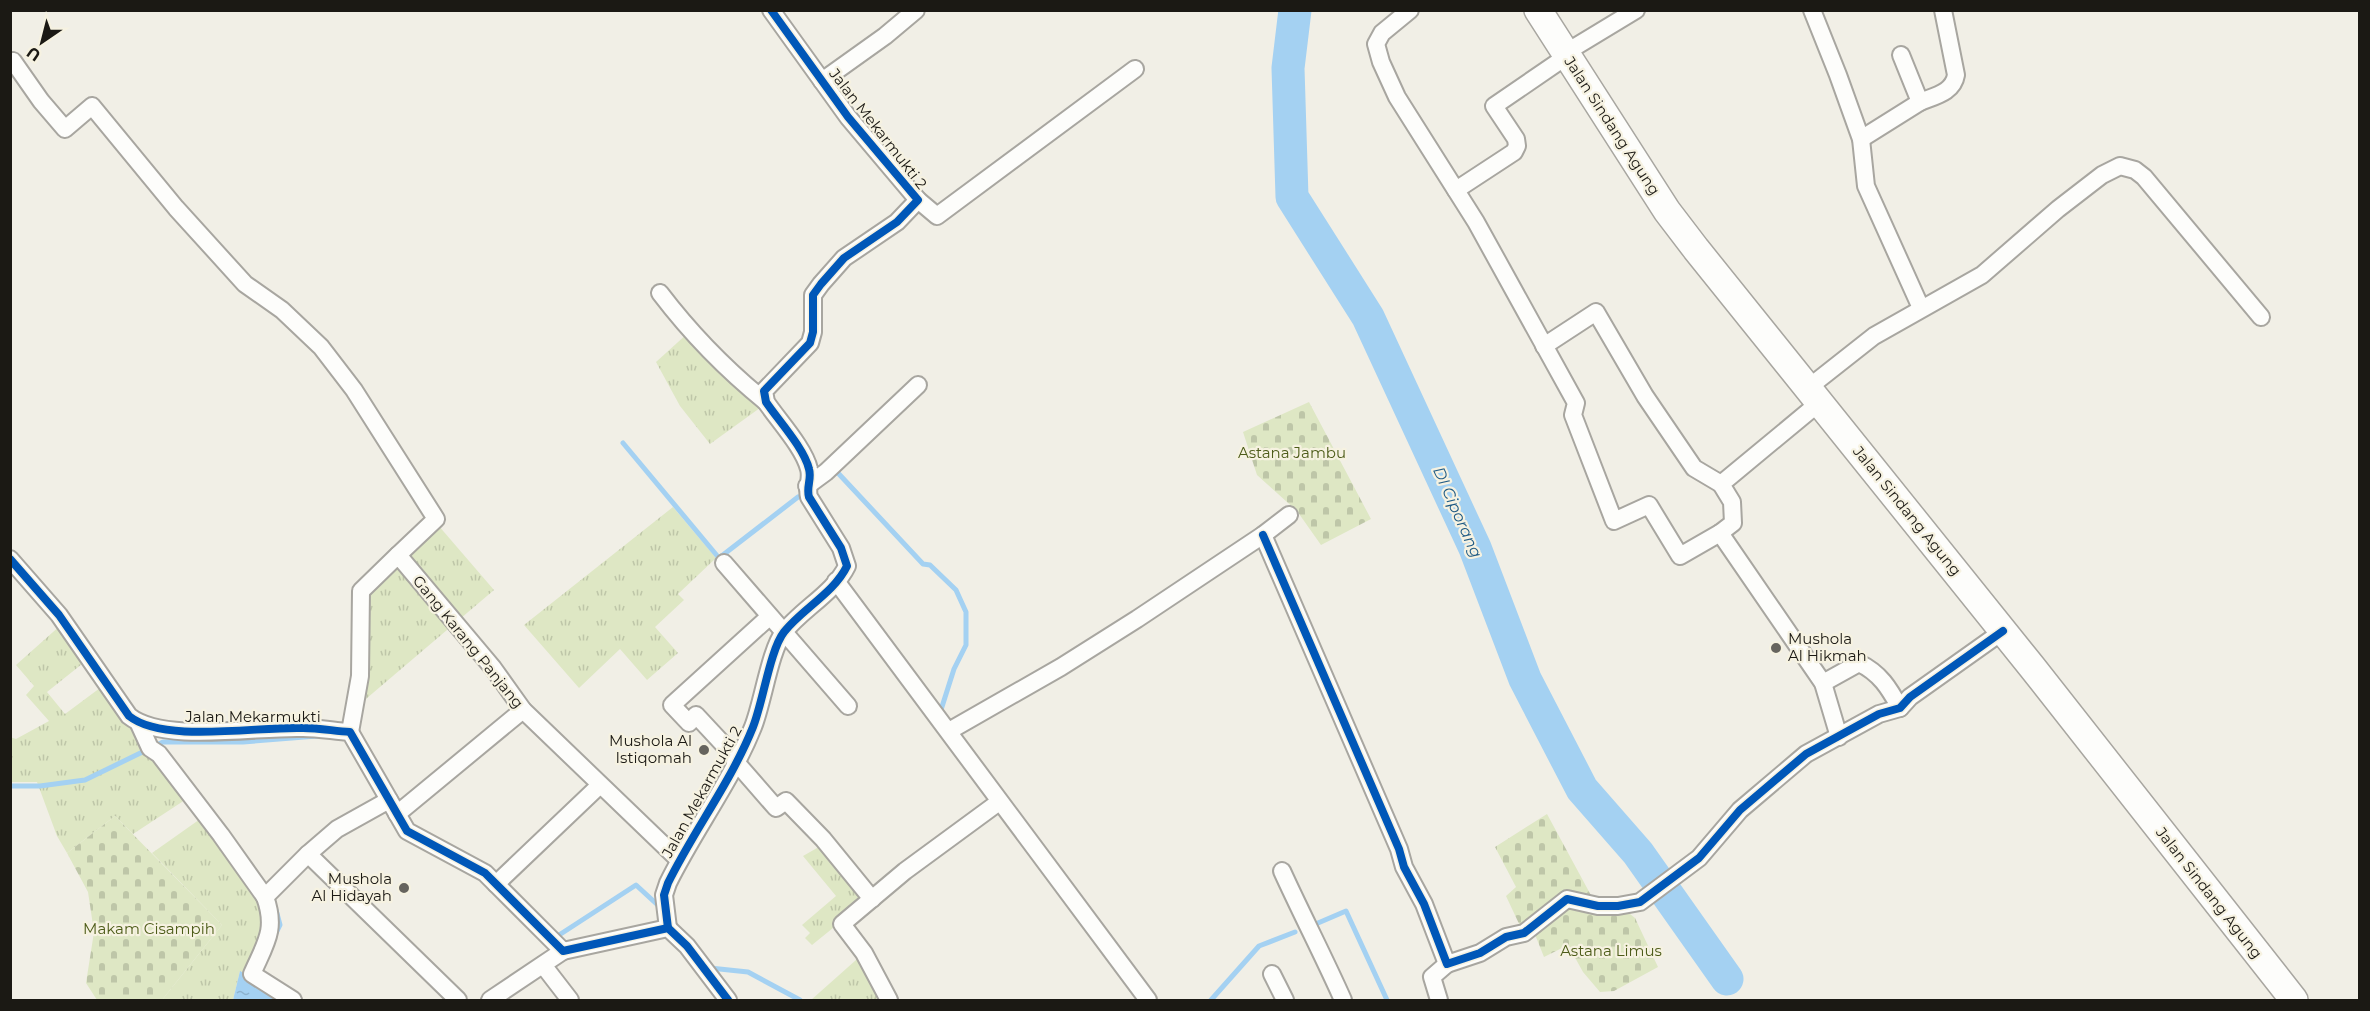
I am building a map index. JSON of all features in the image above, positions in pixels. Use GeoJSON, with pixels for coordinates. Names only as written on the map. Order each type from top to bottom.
{"type":"FeatureCollection","features":[{"type":"Feature","properties":{"kind":"main road","name":"Jalan Sindang Agung"},"geometry":{"type":"LineString","coordinates":[[1538,10],[1667,211],[2294,1000]]}},
{"type":"Feature","properties":{"kind":"street","name":"Jalan Mekarmukti 2"},"geometry":{"type":"LineString","coordinates":[[668,928],[664,895],[668,883],[753,728],[776,649],[783,633],[836,581],[847,566],[846,557],[809,497],[807,486],[809,469],[801,453],[766,402],[764,392],[769,384],[810,343],[813,332],[813,295],[820,284],[844,258],[897,222],[918,200],[848,117],[771,10]]}},
{"type":"Feature","properties":{"kind":"street"},"geometry":{"type":"LineString","coordinates":[[822,81],[885,36],[916,10]]}},
{"type":"Feature","properties":{"kind":"street"},"geometry":{"type":"LineString","coordinates":[[1410,10],[1382,33],[1376,44],[1377,54],[1397,97],[1476,222],[1544,346],[1576,403],[1573,415],[1614,521],[1649,505],[1680,556],[1733,523],[1732,502],[1721,484],[1694,468],[1645,396],[1596,312],[1544,346]]}},
{"type":"Feature","properties":{"kind":"street"},"geometry":{"type":"LineString","coordinates":[[1455,190],[1514,152],[1517,146],[1516,139],[1494,106],[1566,54],[1636,10]]}},
{"type":"Feature","properties":{"kind":"street"},"geometry":{"type":"LineString","coordinates":[[1812,10],[1861,139],[1866,186],[1921,308]]}},
{"type":"Feature","properties":{"kind":"street"},"geometry":{"type":"LineString","coordinates":[[1861,139],[1920,102],[1947,91],[1955,82],[1956,75],[1943,10]]}},
{"type":"Feature","properties":{"kind":"street"},"geometry":{"type":"LineString","coordinates":[[1901,55],[1920,102]]}},
{"type":"Feature","properties":{"kind":"street"},"geometry":{"type":"LineString","coordinates":[[13,61],[41,101],[65,129],[92,106],[176,208],[245,284],[282,310],[321,347],[354,390],[436,519],[361,591],[360,676],[350,732],[407,831],[485,873],[563,951]]}},
{"type":"Feature","properties":{"kind":"street"},"geometry":{"type":"LineString","coordinates":[[918,200],[937,216],[1135,69]]}},
{"type":"Feature","properties":{"kind":"street"},"geometry":{"type":"LineString","coordinates":[[1721,484],[1874,336],[1982,275],[2058,208],[2102,175],[2120,166],[2135,170],[2144,177],[2261,317]]}},
{"type":"Feature","properties":{"kind":"street"},"geometry":{"type":"LineString","coordinates":[[660,293],[689,331],[729,373],[766,402]]}},
{"type":"Feature","properties":{"kind":"street"},"geometry":{"type":"LineString","coordinates":[[807,486],[918,385]]}},
{"type":"Feature","properties":{"kind":"street"},"geometry":{"type":"LineString","coordinates":[[949,731],[1061,667],[1263,535],[1289,514]]}},
{"type":"Feature","properties":{"kind":"street"},"geometry":{"type":"LineString","coordinates":[[1720,532],[1823,683],[1839,737]]}},
{"type":"Feature","properties":{"kind":"street"},"geometry":{"type":"LineString","coordinates":[[1263,535],[1399,849],[1404,867],[1424,904],[1447,964]]}},
{"type":"Feature","properties":{"kind":"street","name":"Gang Karang Panjang"},"geometry":{"type":"LineString","coordinates":[[398,555],[494,668],[523,710],[679,860]]}},
{"type":"Feature","properties":{"kind":"street"},"geometry":{"type":"LineString","coordinates":[[10,559],[59,615],[129,716],[139,724],[150,748],[159,754],[265,897],[271,912],[272,929],[252,974],[293,1000]]}},
{"type":"Feature","properties":{"kind":"street"},"geometry":{"type":"LineString","coordinates":[[724,563],[848,706]]}},
{"type":"Feature","properties":{"kind":"street"},"geometry":{"type":"LineString","coordinates":[[836,581],[1148,1000]]}},
{"type":"Feature","properties":{"kind":"street"},"geometry":{"type":"LineString","coordinates":[[770,617],[672,705],[689,723],[696,715],[776,808],[786,801],[823,839],[872,899]]}},
{"type":"Feature","properties":{"kind":"street"},"geometry":{"type":"LineString","coordinates":[[1439,1000],[1432,977],[1447,964],[1480,953],[1506,938],[1524,933],[1567,899],[1598,906],[1618,906],[1640,902],[1699,858],[1756,794],[1806,754],[1879,714],[1900,708],[1910,697],[2003,631]]}},
{"type":"Feature","properties":{"kind":"street"},"geometry":{"type":"LineString","coordinates":[[1823,683],[1859,663],[1871,668],[1885,681],[1900,708]]}},
{"type":"Feature","properties":{"kind":"street"},"geometry":{"type":"LineString","coordinates":[[265,897],[337,829],[393,807],[523,710]]}},
{"type":"Feature","properties":{"kind":"street","name":"Jalan Mekarmukti"},"geometry":{"type":"LineString","coordinates":[[139,724],[188,732],[302,728],[350,732]]}},
{"type":"Feature","properties":{"kind":"street"},"geometry":{"type":"LineString","coordinates":[[496,884],[600,785]]}},
{"type":"Feature","properties":{"kind":"street"},"geometry":{"type":"LineString","coordinates":[[890,1000],[864,953],[842,924],[905,871],[999,802]]}},
{"type":"Feature","properties":{"kind":"street"},"geometry":{"type":"LineString","coordinates":[[308,854],[458,1000]]}},
{"type":"Feature","properties":{"kind":"street"},"geometry":{"type":"LineString","coordinates":[[1282,871],[1305,921],[1316,938],[1343,1000]]}},
{"type":"Feature","properties":{"kind":"street"},"geometry":{"type":"LineString","coordinates":[[490,1000],[563,951],[668,928],[687,946],[728,1000]]}},
{"type":"Feature","properties":{"kind":"street"},"geometry":{"type":"LineString","coordinates":[[543,964],[570,1000]]}},
{"type":"Feature","properties":{"kind":"street"},"geometry":{"type":"LineString","coordinates":[[1272,974],[1285,1000]]}},
{"type":"Feature","properties":{"kind":"green space"},"geometry":{"type":"Polygon","coordinates":[[[688,333],[764,405],[710,444],[680,406],[656,362],[688,333]]]}},
{"type":"Feature","properties":{"kind":"green space","name":"Astana Jambu"},"geometry":{"type":"Polygon","coordinates":[[[1309,402],[1371,519],[1321,545],[1297,511],[1257,475],[1243,432],[1309,402]]]}},
{"type":"Feature","properties":{"kind":"green space"},"geometry":{"type":"Polygon","coordinates":[[[673,507],[716,558],[678,594],[684,600],[655,627],[678,653],[647,680],[620,649],[579,688],[524,625],[673,507]]]}},
{"type":"Feature","properties":{"kind":"green space"},"geometry":{"type":"Polygon","coordinates":[[[438,525],[494,590],[360,704],[366,593],[438,525]]]}},
{"type":"Feature","properties":{"kind":"green space"},"geometry":{"type":"Polygon","coordinates":[[[62,624],[87,660],[47,692],[65,714],[104,685],[149,753],[188,798],[133,834],[115,816],[67,853],[57,836],[37,782],[11,782],[10,737],[16,739],[49,721],[26,695],[34,686],[16,665],[62,624]]]}},
{"type":"Feature","properties":{"kind":"green space","name":"Astana Limus"},"geometry":{"type":"Polygon","coordinates":[[[1547,814],[1593,899],[1565,895],[1521,928],[1506,896],[1516,887],[1495,847],[1547,814]]]}},
{"type":"Feature","properties":{"kind":"green space","name":"Makam Cisampih"},"geometry":{"type":"Polygon","coordinates":[[[115,816],[222,925],[162,1000],[97,1000],[86,983],[94,932],[88,892],[67,853],[115,816]]]}},
{"type":"Feature","properties":{"kind":"green space"},"geometry":{"type":"Polygon","coordinates":[[[203,817],[265,904],[267,927],[247,974],[240,971],[233,1000],[162,1000],[222,925],[152,853],[203,817]]]}},
{"type":"Feature","properties":{"kind":"green space"},"geometry":{"type":"Polygon","coordinates":[[[824,844],[870,898],[812,945],[805,938],[810,933],[802,925],[836,896],[803,856],[824,844]]]}},
{"type":"Feature","properties":{"kind":"green space","name":"Astana Limus"},"geometry":{"type":"Polygon","coordinates":[[[1568,903],[1625,910],[1635,918],[1658,967],[1614,991],[1600,992],[1583,972],[1568,945],[1544,957],[1534,932],[1568,903]]]}},
{"type":"Feature","properties":{"kind":"green space"},"geometry":{"type":"Polygon","coordinates":[[[865,952],[892,1000],[811,1000],[865,952]]]}},
{"type":"Feature","properties":{"kind":"water"},"geometry":{"type":"Polygon","coordinates":[[[240,971],[290,1000],[233,1000],[240,971]]]}},
{"type":"Feature","properties":{"kind":"waterway","name":"DI Ciporang"},"geometry":{"type":"LineString","coordinates":[[1295,10],[1288,68],[1292,197],[1368,317],[1475,548],[1525,679],[1582,789],[1638,853],[1727,979]]}},
{"type":"Feature","properties":{"kind":"waterway"},"geometry":{"type":"LineString","coordinates":[[623,443],[719,558],[798,497]]}},
{"type":"Feature","properties":{"kind":"waterway"},"geometry":{"type":"LineString","coordinates":[[831,472],[838,473],[923,564],[930,565],[956,590],[966,612],[966,645],[954,669],[940,713]]}},
{"type":"Feature","properties":{"kind":"waterway"},"geometry":{"type":"LineString","coordinates":[[10,786],[40,786],[85,780],[163,742],[243,742],[317,736]]}},
{"type":"Feature","properties":{"kind":"waterway"},"geometry":{"type":"LineString","coordinates":[[554,935],[556,937],[636,885],[661,908]]}},
{"type":"Feature","properties":{"kind":"waterway"},"geometry":{"type":"LineString","coordinates":[[275,935],[280,925],[276,910]]}},
{"type":"Feature","properties":{"kind":"waterway"},"geometry":{"type":"LineString","coordinates":[[1311,926],[1346,911],[1387,1000]]}},
{"type":"Feature","properties":{"kind":"waterway"},"geometry":{"type":"LineString","coordinates":[[1211,1000],[1259,946],[1295,932]]}},
{"type":"Feature","properties":{"kind":"waterway"},"geometry":{"type":"LineString","coordinates":[[710,968],[748,972],[800,1000]]}},
{"type":"Feature","properties":{"kind":"cycle path"},"geometry":{"type":"LineString","coordinates":[[668,928],[664,895],[668,883],[744,747],[757,716],[779,640],[791,624],[826,593],[847,566],[841,548],[809,497],[810,473],[806,461],[796,443],[766,402],[764,391],[810,343],[813,332],[813,295],[821,284],[844,258],[897,222],[918,200],[848,117],[771,10]]}},
{"type":"Feature","properties":{"kind":"cycle path"},"geometry":{"type":"LineString","coordinates":[[1263,535],[1399,849],[1404,867],[1424,904],[1447,964],[1480,953],[1506,937],[1524,933],[1567,899],[1598,906],[1618,906],[1640,902],[1699,858],[1740,810],[1806,754],[1879,714],[1900,708],[1910,697],[2003,631]]}},
{"type":"Feature","properties":{"kind":"cycle path"},"geometry":{"type":"LineString","coordinates":[[10,559],[59,615],[129,716],[145,724],[188,732],[284,728],[315,728],[350,732],[407,831],[485,873],[563,951],[668,928],[687,946],[728,1000]]}},
{"type":"Feature","properties":{"kind":"place","name":"Mushola Al Hikmah"},"geometry":{"type":"Point","coordinates":[1776,648]}},
{"type":"Feature","properties":{"kind":"place","name":"Mushola Al Istiqomah"},"geometry":{"type":"Point","coordinates":[704,750]}},
{"type":"Feature","properties":{"kind":"place","name":"Mushola Al Hidayah"},"geometry":{"type":"Point","coordinates":[404,888]}}]}
